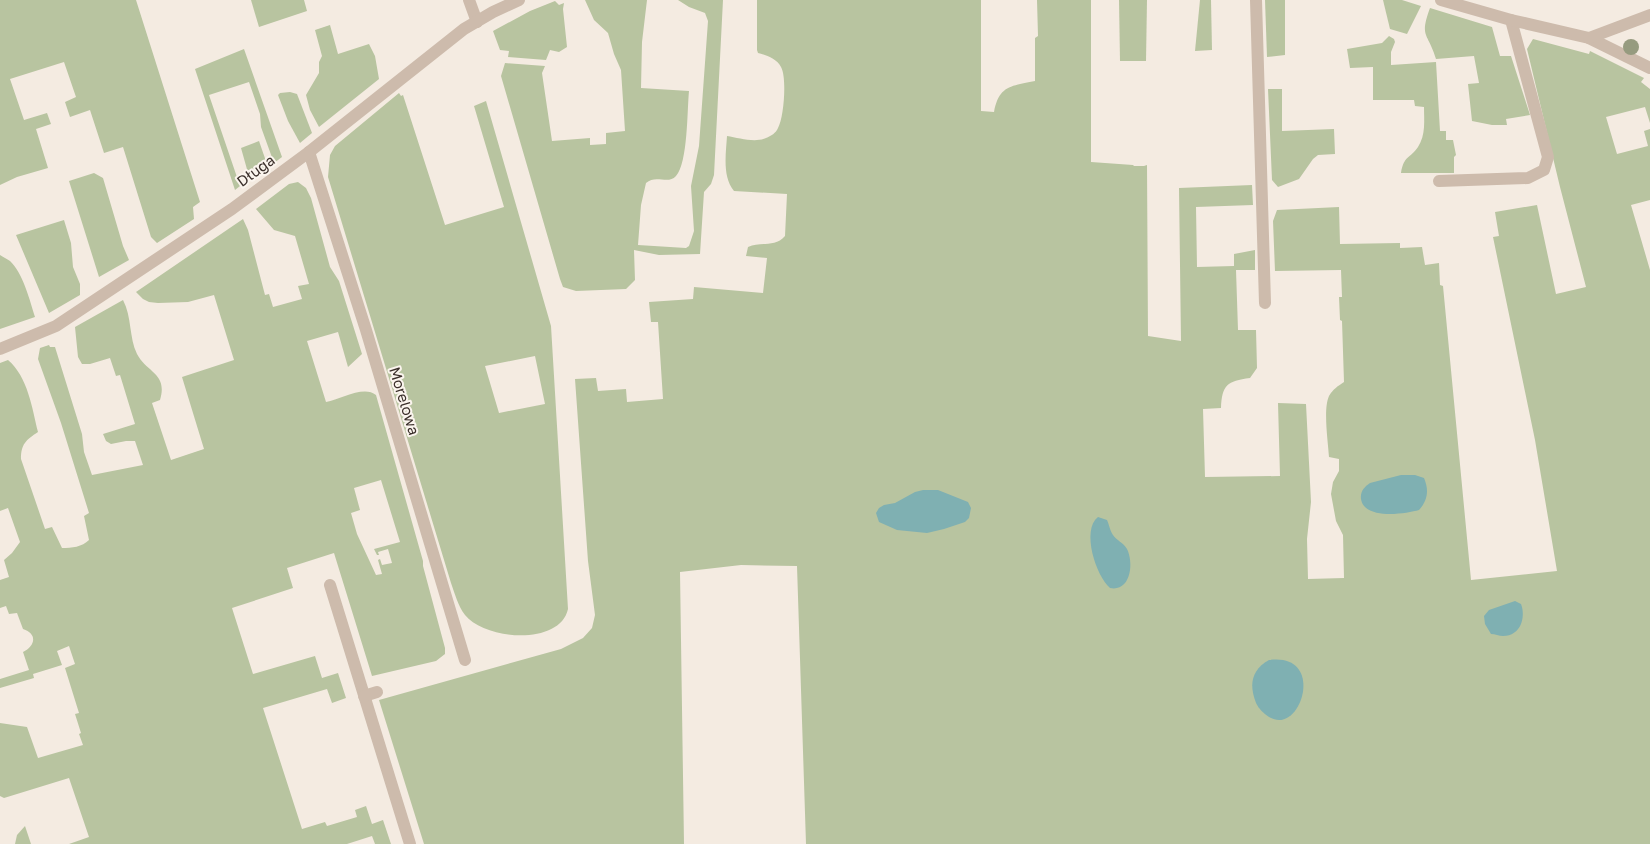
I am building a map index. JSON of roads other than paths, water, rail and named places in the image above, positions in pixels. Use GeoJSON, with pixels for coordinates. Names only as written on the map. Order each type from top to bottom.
{"type":"FeatureCollection","features":[{"type":"Feature","properties":{"kind":"street"},"geometry":{"type":"LineString","coordinates":[[469,0],[477,22]]}},
{"type":"Feature","properties":{"kind":"street","name":"Długa"},"geometry":{"type":"LineString","coordinates":[[0,349],[56,326],[225,214],[309,152],[464,29],[519,0]]}},
{"type":"Feature","properties":{"kind":"street"},"geometry":{"type":"LineString","coordinates":[[1256,0],[1265,303]]}},
{"type":"Feature","properties":{"kind":"street"},"geometry":{"type":"LineString","coordinates":[[1441,0],[1511,20],[1589,38],[1650,68]]}},
{"type":"Feature","properties":{"kind":"street"},"geometry":{"type":"LineString","coordinates":[[1589,38],[1650,15]]}},
{"type":"Feature","properties":{"kind":"street"},"geometry":{"type":"LineString","coordinates":[[1440,181],[1528,178],[1544,170],[1548,157],[1511,20]]}},
{"type":"Feature","properties":{"kind":"street","name":"Morelowa"},"geometry":{"type":"LineString","coordinates":[[309,152],[366,330],[465,660]]}},
{"type":"Feature","properties":{"kind":"street"},"geometry":{"type":"LineString","coordinates":[[330,585],[370,694],[410,844]]}},
{"type":"Feature","properties":{"kind":"water"},"geometry":{"type":"Polygon","coordinates":[[[1401,475],[1415,475],[1424,478],[1427,495],[1419,510],[1386,514],[1377,513],[1364,506],[1361,494],[1370,483],[1401,475]]]}},
{"type":"Feature","properties":{"kind":"water"},"geometry":{"type":"Polygon","coordinates":[[[923,490],[938,490],[968,502],[971,508],[969,518],[965,522],[927,533],[897,530],[879,522],[876,513],[879,508],[923,490]]]}},
{"type":"Feature","properties":{"kind":"water"},"geometry":{"type":"Polygon","coordinates":[[[1098,517],[1107,520],[1114,537],[1126,547],[1129,555],[1129,575],[1122,586],[1117,588],[1110,588],[1105,582],[1092,553],[1091,532],[1093,523],[1098,517]]]}},
{"type":"Feature","properties":{"kind":"water"},"geometry":{"type":"Polygon","coordinates":[[[1515,601],[1521,604],[1523,614],[1521,625],[1514,633],[1509,635],[1491,634],[1485,624],[1484,616],[1489,610],[1515,601]]]}},
{"type":"Feature","properties":{"kind":"water"},"geometry":{"type":"Polygon","coordinates":[[[1269,660],[1287,661],[1298,668],[1303,680],[1303,693],[1298,706],[1291,715],[1281,720],[1269,717],[1261,711],[1254,696],[1252,684],[1255,673],[1258,668],[1269,660]]]}}]}
